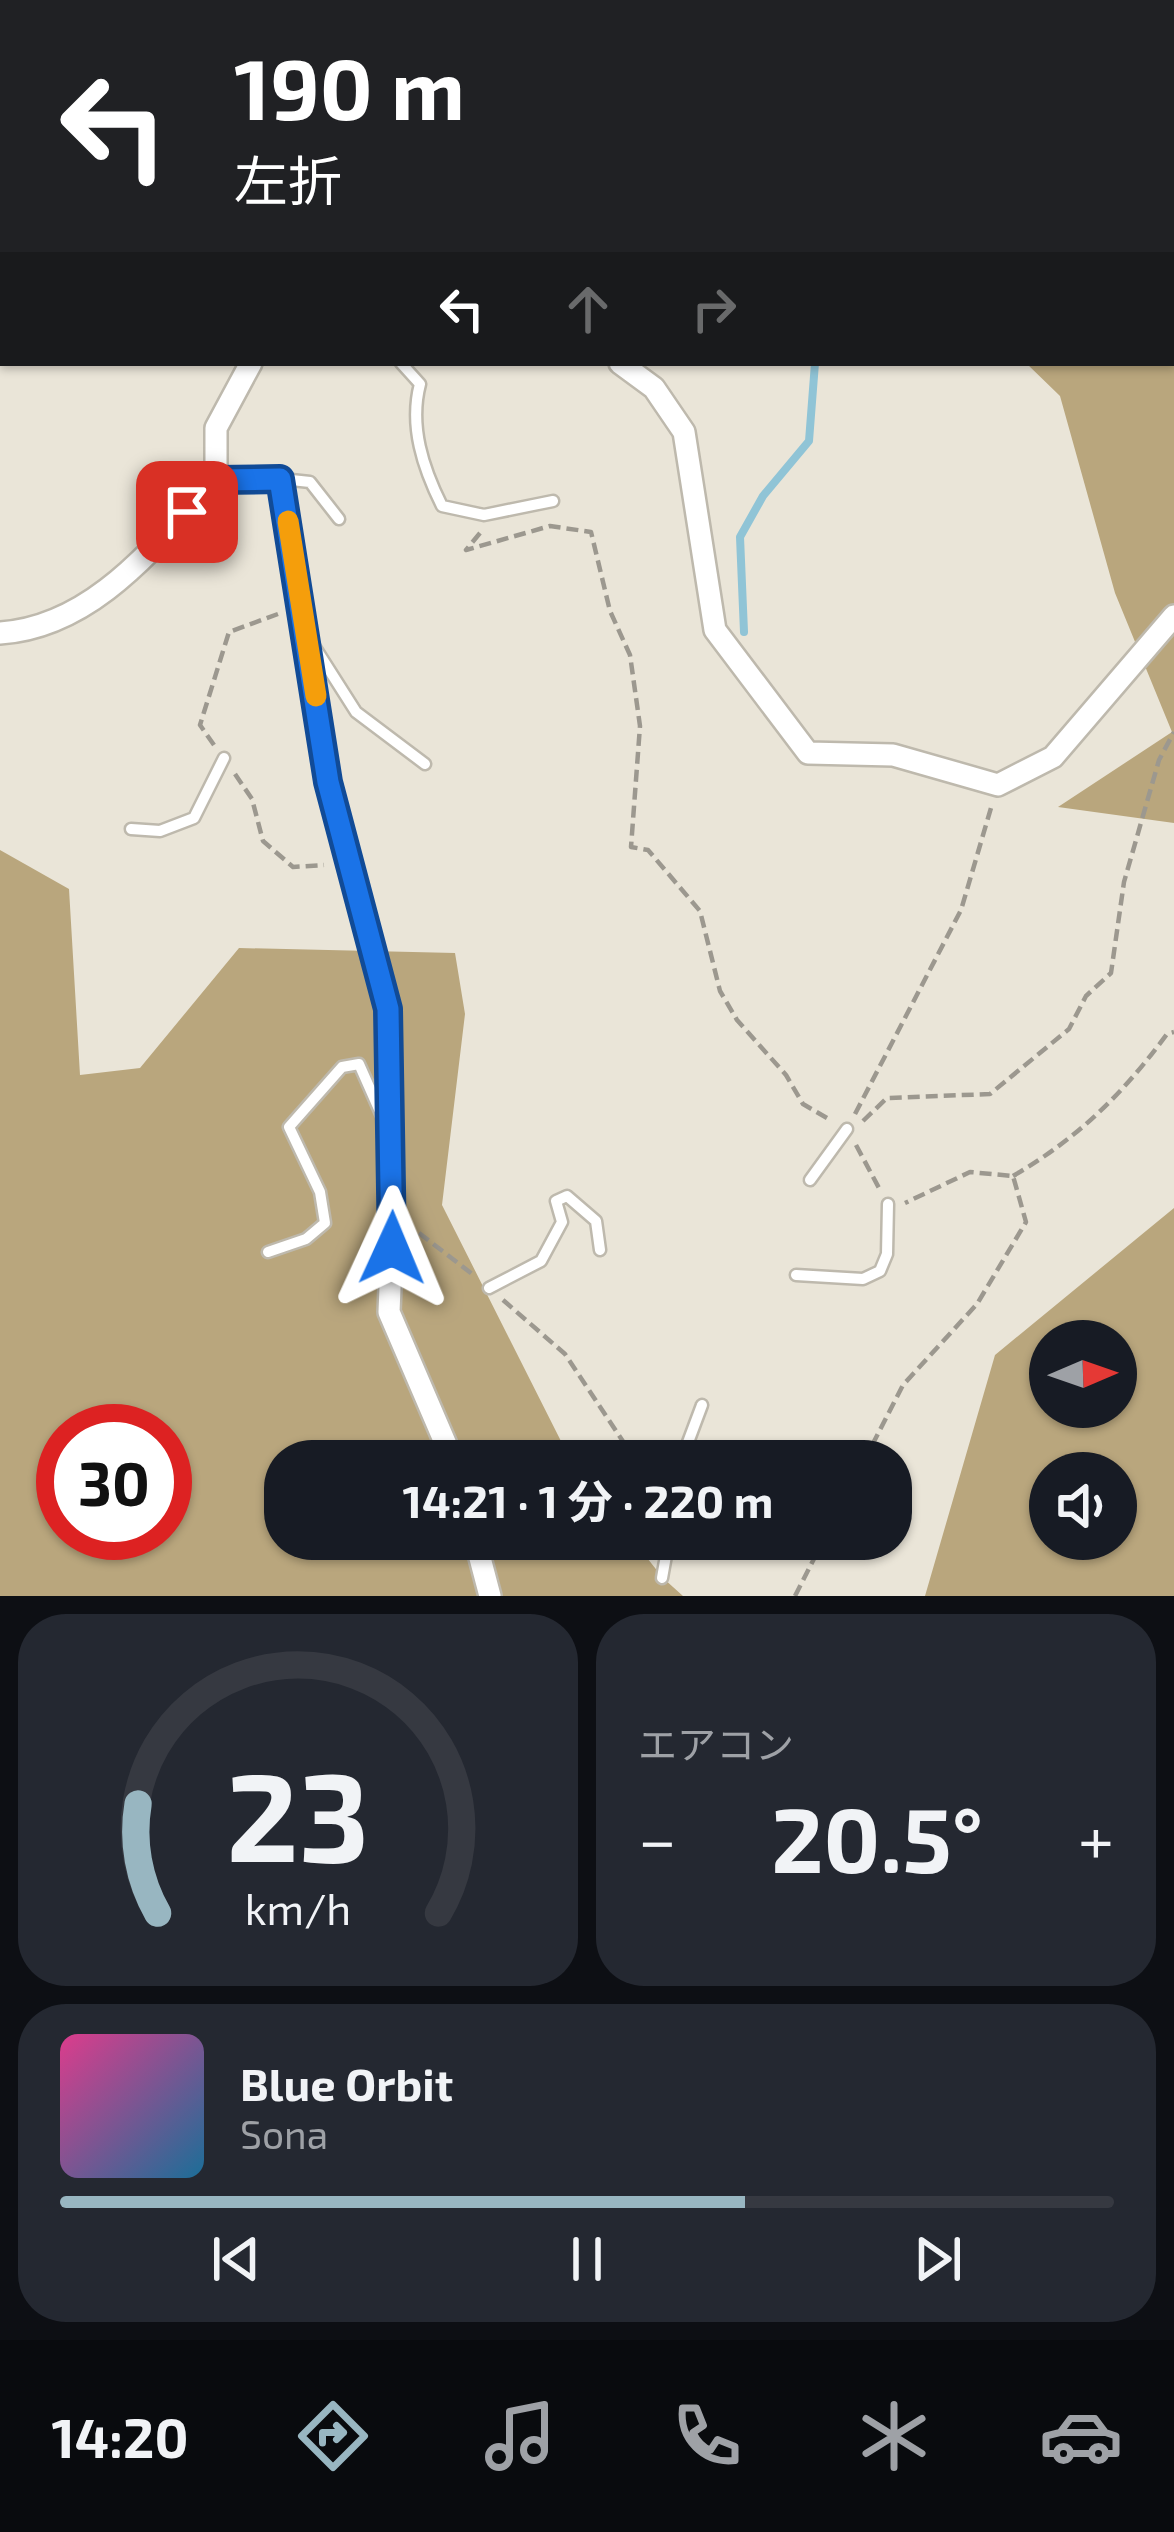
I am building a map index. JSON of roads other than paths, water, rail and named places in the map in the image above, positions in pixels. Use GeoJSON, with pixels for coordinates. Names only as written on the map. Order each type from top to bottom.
{"type":"FeatureCollection","features":[{"type":"Feature","properties":{"kind":"street"},"geometry":{"type":"LineString","coordinates":[[0,633],[23,631],[91,604],[217,480],[216,428],[249,366]]}},
{"type":"Feature","properties":{"kind":"street"},"geometry":{"type":"LineString","coordinates":[[624,366],[654,388],[684,432],[715,630],[808,753],[893,755],[998,785],[1053,757],[1174,616]]}},
{"type":"Feature","properties":{"kind":"street"},"geometry":{"type":"LineString","coordinates":[[217,480],[280,479],[328,782],[388,1009],[394,1215],[389,1312],[443,1440]]}},
{"type":"Feature","properties":{"kind":"street"},"geometry":{"type":"LineString","coordinates":[[481,1560],[490,1596]]}},
{"type":"Feature","properties":{"kind":"lane"},"geometry":{"type":"LineString","coordinates":[[404,366],[420,385],[413,411],[428,478],[442,506],[484,515],[553,501]]}},
{"type":"Feature","properties":{"kind":"lane"},"geometry":{"type":"LineString","coordinates":[[280,479],[310,482],[339,519]]}},
{"type":"Feature","properties":{"kind":"lane"},"geometry":{"type":"LineString","coordinates":[[307,635],[356,712],[425,764]]}},
{"type":"Feature","properties":{"kind":"lane"},"geometry":{"type":"LineString","coordinates":[[131,829],[160,831],[194,818],[224,758]]}},
{"type":"Feature","properties":{"kind":"lane"},"geometry":{"type":"LineString","coordinates":[[268,1252],[306,1239],[325,1222],[320,1192],[290,1127],[342,1067],[359,1064],[392,1139]]}},
{"type":"Feature","properties":{"kind":"lane"},"geometry":{"type":"LineString","coordinates":[[810,1180],[847,1130]]}},
{"type":"Feature","properties":{"kind":"lane"},"geometry":{"type":"LineString","coordinates":[[489,1288],[542,1261],[562,1222],[556,1202],[567,1196],[596,1221],[600,1250]]}},
{"type":"Feature","properties":{"kind":"lane"},"geometry":{"type":"LineString","coordinates":[[796,1275],[862,1279],[880,1271],[887,1254],[888,1204]]}},
{"type":"Feature","properties":{"kind":"lane"},"geometry":{"type":"LineString","coordinates":[[689,1440],[702,1405]]}},
{"type":"Feature","properties":{"kind":"lane"},"geometry":{"type":"LineString","coordinates":[[662,1578],[665,1560]]}},
{"type":"Feature","properties":{"kind":"waterway"},"geometry":{"type":"LineString","coordinates":[[744,632],[740,537],[763,496],[809,441],[815,366]]}}]}
